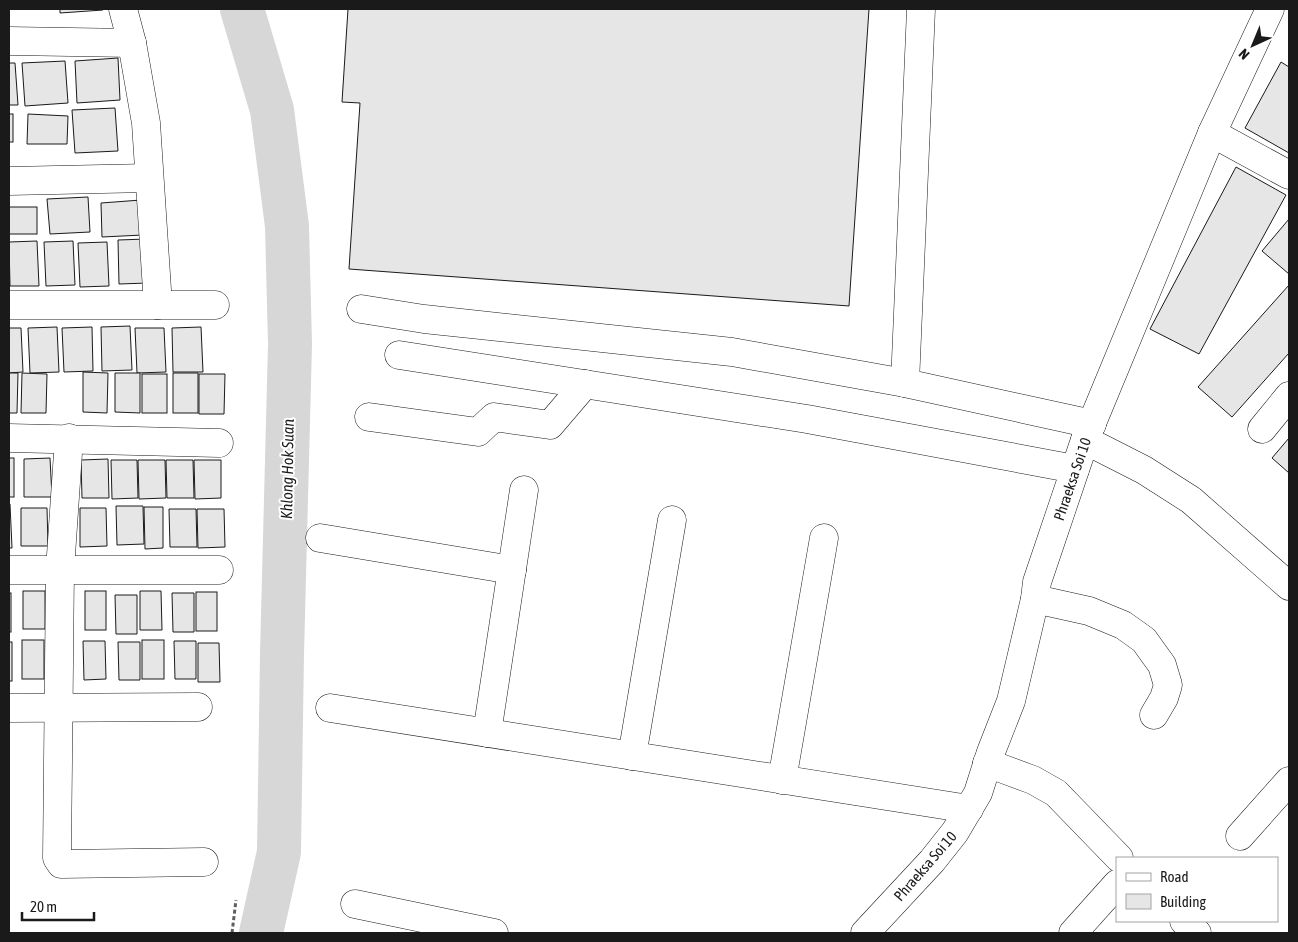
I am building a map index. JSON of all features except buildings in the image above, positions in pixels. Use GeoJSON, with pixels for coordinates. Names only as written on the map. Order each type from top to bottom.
{"type":"FeatureCollection","features":[{"type":"Feature","properties":{"kind":"street"},"geometry":{"type":"LineString","coordinates":[[123,9],[132,43],[146,123],[158,305]]}},
{"type":"Feature","properties":{"kind":"street"},"geometry":{"type":"LineString","coordinates":[[905,383],[921,9]]}},
{"type":"Feature","properties":{"kind":"street","name":"Phraeksa Soi 10"},"geometry":{"type":"LineString","coordinates":[[865,933],[932,862],[955,832],[978,793],[1011,701],[1037,582],[1075,469],[1212,133],[1270,9]]}},
{"type":"Feature","properties":{"kind":"street"},"geometry":{"type":"LineString","coordinates":[[9,41],[132,43]]}},
{"type":"Feature","properties":{"kind":"street"},"geometry":{"type":"LineString","coordinates":[[1212,133],[1289,175]]}},
{"type":"Feature","properties":{"kind":"street"},"geometry":{"type":"LineString","coordinates":[[9,181],[149,178]]}},
{"type":"Feature","properties":{"kind":"street"},"geometry":{"type":"LineString","coordinates":[[9,305],[215,305]]}},
{"type":"Feature","properties":{"kind":"street"},"geometry":{"type":"LineString","coordinates":[[361,309],[424,319],[732,352],[905,383],[1089,432],[1191,500],[1289,586]]}},
{"type":"Feature","properties":{"kind":"street"},"geometry":{"type":"LineString","coordinates":[[400,355],[807,419],[1075,469]]}},
{"type":"Feature","properties":{"kind":"street"},"geometry":{"type":"LineString","coordinates":[[369,417],[478,432],[494,417],[550,426],[585,384]]}},
{"type":"Feature","properties":{"kind":"street"},"geometry":{"type":"LineString","coordinates":[[1262,429],[1289,396]]}},
{"type":"Feature","properties":{"kind":"street"},"geometry":{"type":"LineString","coordinates":[[9,438],[219,443]]}},
{"type":"Feature","properties":{"kind":"street"},"geometry":{"type":"LineString","coordinates":[[69,438],[60,570],[57,858],[62,864],[204,862]]}},
{"type":"Feature","properties":{"kind":"street"},"geometry":{"type":"LineString","coordinates":[[487,733],[524,490]]}},
{"type":"Feature","properties":{"kind":"street"},"geometry":{"type":"LineString","coordinates":[[632,756],[672,520]]}},
{"type":"Feature","properties":{"kind":"street"},"geometry":{"type":"LineString","coordinates":[[320,538],[512,570]]}},
{"type":"Feature","properties":{"kind":"street"},"geometry":{"type":"LineString","coordinates":[[782,780],[824,538]]}},
{"type":"Feature","properties":{"kind":"street"},"geometry":{"type":"LineString","coordinates":[[9,570],[220,570]]}},
{"type":"Feature","properties":{"kind":"street"},"geometry":{"type":"LineString","coordinates":[[1034,599],[1089,611],[1123,625],[1144,640],[1162,665],[1168,685],[1164,698],[1154,715]]}},
{"type":"Feature","properties":{"kind":"street"},"geometry":{"type":"LineString","coordinates":[[9,708],[198,707]]}},
{"type":"Feature","properties":{"kind":"street"},"geometry":{"type":"LineString","coordinates":[[330,708],[969,809]]}},
{"type":"Feature","properties":{"kind":"street"},"geometry":{"type":"LineString","coordinates":[[987,764],[1034,780],[1056,793],[1118,857]]}},
{"type":"Feature","properties":{"kind":"street"},"geometry":{"type":"LineString","coordinates":[[1240,836],[1289,781]]}},
{"type":"Feature","properties":{"kind":"street"},"geometry":{"type":"LineString","coordinates":[[1073,933],[1116,885]]}},
{"type":"Feature","properties":{"kind":"street"},"geometry":{"type":"LineString","coordinates":[[355,904],[494,933]]}},
{"type":"Feature","properties":{"kind":"street"},"geometry":{"type":"LineString","coordinates":[[1185,922],[1197,933]]}},
{"type":"Feature","properties":{"kind":"path"},"geometry":{"type":"LineString","coordinates":[[232,933],[236,900]]}},
{"type":"Feature","properties":{"kind":"waterway","name":"Khlong Hok Suan"},"geometry":{"type":"LineString","coordinates":[[242,9],[272,110],[287,226],[290,344],[279,852],[261,933]]}}]}
